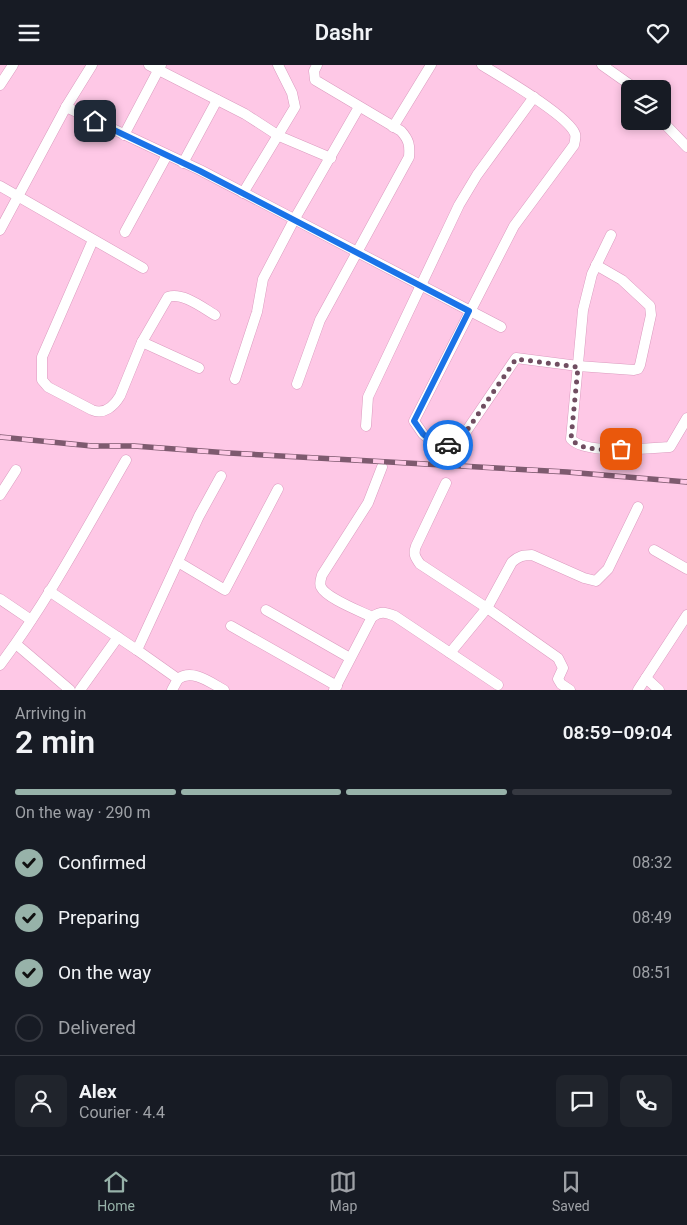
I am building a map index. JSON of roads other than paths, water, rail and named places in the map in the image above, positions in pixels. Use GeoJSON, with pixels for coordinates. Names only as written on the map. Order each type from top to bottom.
{"type":"FeatureCollection","features":[{"type":"Feature","properties":{"kind":"street"},"geometry":{"type":"LineString","coordinates":[[0,85],[13,65]]}},
{"type":"Feature","properties":{"kind":"street"},"geometry":{"type":"LineString","coordinates":[[0,230],[66,107],[92,65]]}},
{"type":"Feature","properties":{"kind":"street"},"geometry":{"type":"LineString","coordinates":[[243,193],[295,107],[292,93],[278,65]]}},
{"type":"Feature","properties":{"kind":"street"},"geometry":{"type":"LineString","coordinates":[[297,384],[314,335],[356,252],[409,157],[410,147],[409,139],[401,131],[316,80],[314,71],[317,65]]}},
{"type":"Feature","properties":{"kind":"street"},"geometry":{"type":"LineString","coordinates":[[393,127],[431,65]]}},
{"type":"Feature","properties":{"kind":"street"},"geometry":{"type":"LineString","coordinates":[[482,65],[534,97],[570,125],[575,133],[574,145],[514,225],[469,311],[414,421],[423,434],[435,444],[451,445],[461,439],[516,359],[578,367],[638,369],[651,315],[650,306],[622,280],[596,265]]}},
{"type":"Feature","properties":{"kind":"street"},"geometry":{"type":"LineString","coordinates":[[602,65],[623,80]]}},
{"type":"Feature","properties":{"kind":"street"},"geometry":{"type":"LineString","coordinates":[[124,135],[156,67],[245,114],[279,136],[331,158]]}},
{"type":"Feature","properties":{"kind":"street"},"geometry":{"type":"LineString","coordinates":[[366,426],[368,397],[459,205],[477,175],[534,97]]}},
{"type":"Feature","properties":{"kind":"street"},"geometry":{"type":"LineString","coordinates":[[184,163],[217,100]]}},
{"type":"Feature","properties":{"kind":"street"},"geometry":{"type":"LineString","coordinates":[[66,107],[184,163],[501,327]]}},
{"type":"Feature","properties":{"kind":"street"},"geometry":{"type":"LineString","coordinates":[[235,379],[257,312],[263,279],[294,220],[360,107]]}},
{"type":"Feature","properties":{"kind":"street"},"geometry":{"type":"LineString","coordinates":[[671,130],[687,147]]}},
{"type":"Feature","properties":{"kind":"street"},"geometry":{"type":"LineString","coordinates":[[125,232],[166,155]]}},
{"type":"Feature","properties":{"kind":"street"},"geometry":{"type":"LineString","coordinates":[[0,186],[144,268]]}},
{"type":"Feature","properties":{"kind":"street"},"geometry":{"type":"LineString","coordinates":[[611,235],[596,265],[583,310],[571,439],[576,444],[604,450],[670,447],[687,417]]}},
{"type":"Feature","properties":{"kind":"street"},"geometry":{"type":"LineString","coordinates":[[94,240],[42,357],[44,383],[96,412],[103,411],[116,404],[142,342],[168,297],[173,295],[187,299],[215,315]]}},
{"type":"Feature","properties":{"kind":"street"},"geometry":{"type":"LineString","coordinates":[[142,342],[199,368]]}},
{"type":"Feature","properties":{"kind":"street"},"geometry":{"type":"LineString","coordinates":[[0,665],[16,644],[49,591],[126,460]]}},
{"type":"Feature","properties":{"kind":"street"},"geometry":{"type":"LineString","coordinates":[[372,617],[328,594],[321,587],[320,582],[322,575],[368,503],[382,467]]}},
{"type":"Feature","properties":{"kind":"street"},"geometry":{"type":"LineString","coordinates":[[0,495],[16,470]]}},
{"type":"Feature","properties":{"kind":"street"},"geometry":{"type":"LineString","coordinates":[[137,649],[199,516],[221,475]]}},
{"type":"Feature","properties":{"kind":"street"},"geometry":{"type":"LineString","coordinates":[[446,483],[416,545],[414,552],[416,558],[420,564],[558,658],[563,668],[558,679],[563,688]]}},
{"type":"Feature","properties":{"kind":"street"},"geometry":{"type":"LineString","coordinates":[[178,562],[224,590],[278,489]]}},
{"type":"Feature","properties":{"kind":"street"},"geometry":{"type":"LineString","coordinates":[[450,653],[487,608],[512,562],[524,555],[532,555],[584,578],[596,581],[608,569],[638,507]]}},
{"type":"Feature","properties":{"kind":"street"},"geometry":{"type":"LineString","coordinates":[[654,550],[687,569]]}},
{"type":"Feature","properties":{"kind":"street"},"geometry":{"type":"LineString","coordinates":[[49,591],[137,649],[178,679]]}},
{"type":"Feature","properties":{"kind":"street"},"geometry":{"type":"LineString","coordinates":[[0,599],[31,619]]}},
{"type":"Feature","properties":{"kind":"street"},"geometry":{"type":"LineString","coordinates":[[266,610],[350,658]]}},
{"type":"Feature","properties":{"kind":"street"},"geometry":{"type":"LineString","coordinates":[[231,626],[336,688],[372,617],[380,612],[387,612],[498,685]]}},
{"type":"Feature","properties":{"kind":"street"},"geometry":{"type":"LineString","coordinates":[[638,690],[687,615]]}},
{"type":"Feature","properties":{"kind":"street"},"geometry":{"type":"LineString","coordinates":[[80,690],[118,637]]}},
{"type":"Feature","properties":{"kind":"street"},"geometry":{"type":"LineString","coordinates":[[16,644],[70,690]]}},
{"type":"Feature","properties":{"kind":"street"},"geometry":{"type":"LineString","coordinates":[[172,690],[178,679],[183,675],[189,674],[200,677],[224,690]]}},
{"type":"Feature","properties":{"kind":"street"},"geometry":{"type":"LineString","coordinates":[[646,678],[659,690]]}},
{"type":"Feature","properties":{"kind":"railway"},"geometry":{"type":"LineString","coordinates":[[0,437],[92,446],[134,446],[567,472],[687,482]]}}]}
